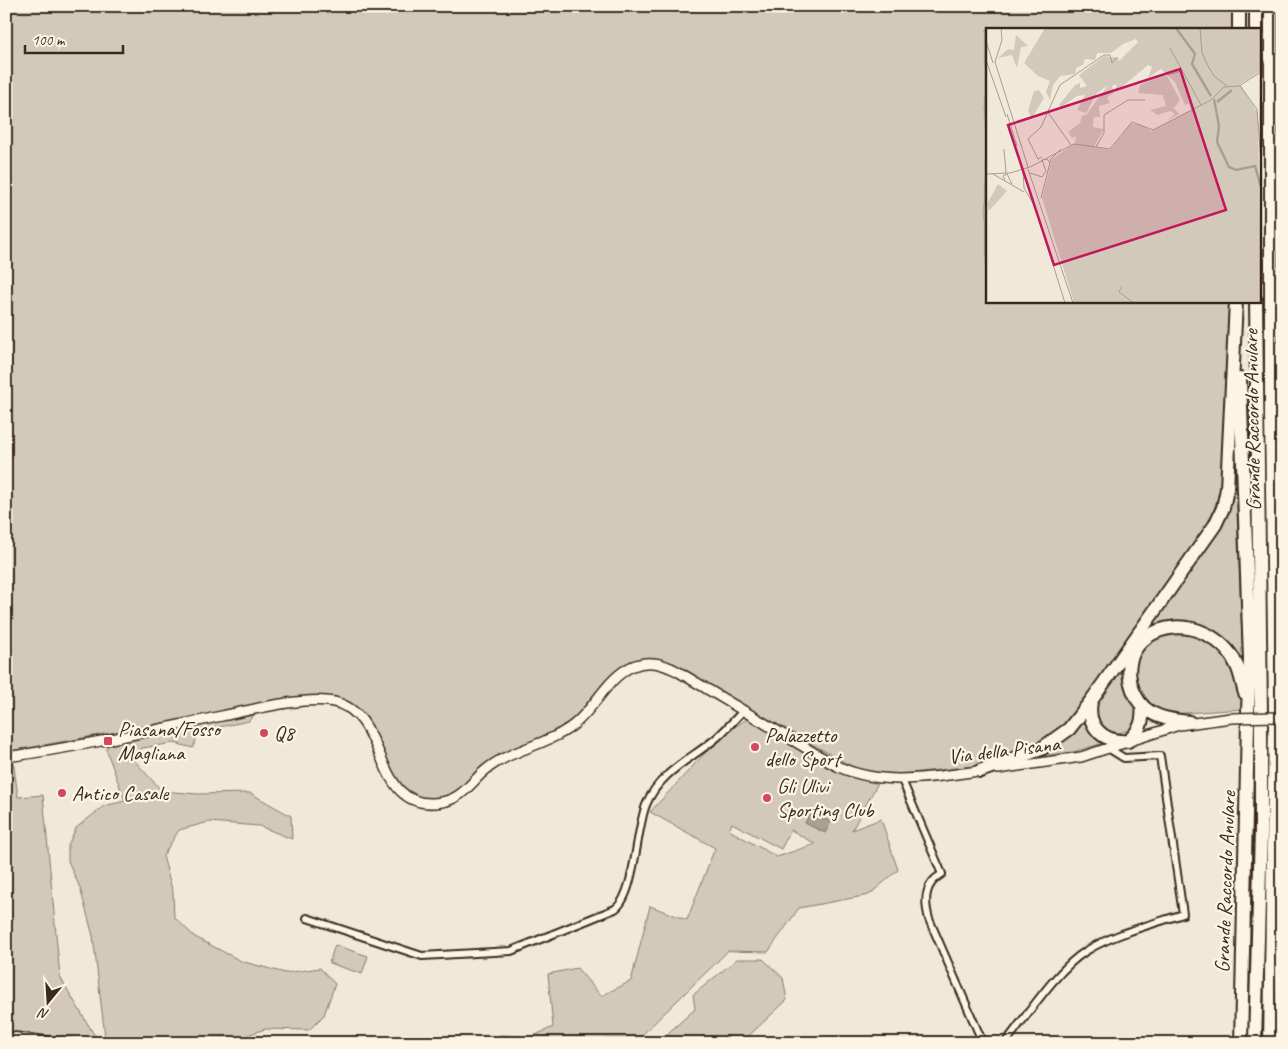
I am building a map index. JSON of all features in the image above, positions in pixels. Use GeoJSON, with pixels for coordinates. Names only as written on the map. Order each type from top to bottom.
{"type":"FeatureCollection","features":[{"type":"Feature","properties":{"kind":"highway"},"geometry":{"type":"LineString","coordinates":[[1239,6],[1239,28]]}},
{"type":"Feature","properties":{"kind":"highway"},"geometry":{"type":"LineString","coordinates":[[1256,6],[1256,28]]}},
{"type":"Feature","properties":{"kind":"highway","name":"Grande Raccordo Anulare"},"geometry":{"type":"LineString","coordinates":[[1270,1043],[1277,718],[1271,405],[1271,6]]}},
{"type":"Feature","properties":{"kind":"highway"},"geometry":{"type":"LineString","coordinates":[[980,771],[1014,761],[1056,740],[1068,729],[1199,550],[1222,508],[1227,489],[1238,302]]}},
{"type":"Feature","properties":{"kind":"highway"},"geometry":{"type":"LineString","coordinates":[[1238,302],[1250,659],[1254,714]]}},
{"type":"Feature","properties":{"kind":"highway","name":"Grande Raccordo Anulare"},"geometry":{"type":"LineString","coordinates":[[1241,1043],[1254,714],[1256,302]]}},
{"type":"Feature","properties":{"kind":"highway"},"geometry":{"type":"LineString","coordinates":[[1091,700],[1090,718],[1098,732],[1112,740],[1128,741],[1142,723],[1142,705],[1130,681],[1133,654],[1148,636],[1164,628],[1176,626],[1203,632],[1226,649],[1236,663],[1254,714]]}},
{"type":"Feature","properties":{"kind":"highway"},"geometry":{"type":"LineString","coordinates":[[1142,705],[1160,717],[1189,722]]}},
{"type":"Feature","properties":{"kind":"highway","name":"Grande Raccordo Anulare"},"geometry":{"type":"LineString","coordinates":[[1254,714],[1261,831],[1255,1043]]}},
{"type":"Feature","properties":{"kind":"main road","name":"Via della Pisana"},"geometry":{"type":"LineString","coordinates":[[6,757],[68,747],[255,710],[299,703],[331,701],[352,709],[367,724],[386,770],[400,789],[419,801],[436,803],[459,796],[492,765],[572,726],[620,674],[639,664],[657,663],[671,668],[844,770],[870,778],[902,780],[1081,757],[1189,722],[1231,718],[1277,718]]}},
{"type":"Feature","properties":{"kind":"street"},"geometry":{"type":"LineString","coordinates":[[307,918],[422,956],[511,951],[615,909],[622,903],[626,895],[641,822],[654,789],[671,771],[720,735],[744,710]]}},
{"type":"Feature","properties":{"kind":"street"},"geometry":{"type":"LineString","coordinates":[[1005,1043],[1068,966],[1086,951],[1141,928],[1183,914],[1160,756],[1124,758],[1108,748]]}},
{"type":"Feature","properties":{"kind":"street"},"geometry":{"type":"LineString","coordinates":[[902,780],[942,874],[930,882],[925,898],[929,919],[983,1043]]}},
{"type":"Feature","properties":{"kind":"street"},"geometry":{"type":"LineString","coordinates":[[6,1035],[70,1043]]}},
{"type":"Feature","properties":{"kind":"street"},"geometry":{"type":"LineString","coordinates":[[83,1043],[98,1042]]}},
{"type":"Feature","properties":{"kind":"shaded area"},"geometry":{"type":"Polygon","coordinates":[[[6,6],[1232,6],[1232,28],[986,28],[986,302],[1231,302],[1222,484],[1207,531],[1068,723],[1031,750],[984,765],[891,775],[856,769],[683,670],[652,658],[635,660],[620,669],[568,724],[488,762],[457,792],[441,799],[422,798],[405,788],[389,770],[368,719],[352,705],[333,698],[283,701],[12,751],[18,797],[43,795],[60,977],[99,1043],[6,1043],[6,6]]]}},
{"type":"Feature","properties":{"kind":"shaded area"},"geometry":{"type":"Polygon","coordinates":[[[1234,435],[1243,667],[1238,658],[1180,622],[1162,623],[1145,633],[1216,534],[1234,435]]]}},
{"type":"Feature","properties":{"kind":"shaded area"},"geometry":{"type":"Polygon","coordinates":[[[1173,630],[1207,640],[1223,653],[1237,679],[1243,709],[1169,714],[1151,707],[1141,697],[1134,679],[1136,659],[1146,642],[1173,630]]]}},
{"type":"Feature","properties":{"kind":"shaded area"},"geometry":{"type":"Polygon","coordinates":[[[1129,654],[1137,718],[1129,730],[1115,734],[1099,727],[1094,703],[1129,654]]]}},
{"type":"Feature","properties":{"kind":"shaded area"},"geometry":{"type":"Polygon","coordinates":[[[1086,713],[1093,734],[1104,743],[1073,752],[1039,756],[1086,713]]]}},
{"type":"Feature","properties":{"kind":"shaded area"},"geometry":{"type":"Polygon","coordinates":[[[254,714],[249,721],[199,731],[193,748],[174,743],[142,748],[133,759],[162,791],[198,794],[250,793],[291,816],[292,839],[259,826],[209,822],[179,830],[163,856],[173,893],[174,917],[195,937],[241,961],[285,973],[320,968],[335,984],[324,1015],[309,1030],[265,1029],[242,1037],[182,1039],[167,1043],[116,1043],[105,1037],[93,936],[80,888],[68,861],[68,845],[76,828],[104,806],[125,801],[106,749],[109,743],[254,714]]]}},
{"type":"Feature","properties":{"kind":"shaded area"},"geometry":{"type":"Polygon","coordinates":[[[753,715],[878,783],[852,830],[881,819],[898,870],[869,895],[799,908],[768,952],[728,951],[638,1039],[604,1039],[603,1043],[498,1043],[500,1035],[531,1037],[553,1027],[548,974],[577,968],[601,996],[631,981],[650,906],[687,920],[715,848],[650,812],[721,736],[753,715]],[[732,823],[729,830],[777,857],[815,844],[791,830],[781,849],[732,823]]]}},
{"type":"Feature","properties":{"kind":"shaded area"},"geometry":{"type":"Polygon","coordinates":[[[810,812],[831,822],[825,833],[805,823],[810,812]]]}},
{"type":"Feature","properties":{"kind":"shaded area"},"geometry":{"type":"Polygon","coordinates":[[[335,945],[368,956],[362,974],[329,963],[335,945]]]}},
{"type":"Feature","properties":{"kind":"shaded area"},"geometry":{"type":"Polygon","coordinates":[[[737,959],[763,959],[783,978],[787,1000],[741,1043],[657,1043],[695,1009],[693,995],[737,959]]]}},
{"type":"Feature","properties":{"kind":"place","name":"Q8"},"geometry":{"type":"Point","coordinates":[264,733]}},
{"type":"Feature","properties":{"kind":"place","name":"Piasana/Fosso Magliana"},"geometry":{"type":"Point","coordinates":[108,741]}},
{"type":"Feature","properties":{"kind":"place","name":"Palazzetto dello Sport"},"geometry":{"type":"Point","coordinates":[755,747]}},
{"type":"Feature","properties":{"kind":"place","name":"Antico Casale"},"geometry":{"type":"Point","coordinates":[62,793]}},
{"type":"Feature","properties":{"kind":"place","name":"Gli Ulivi Sporting Club"},"geometry":{"type":"Point","coordinates":[767,798]}}]}
